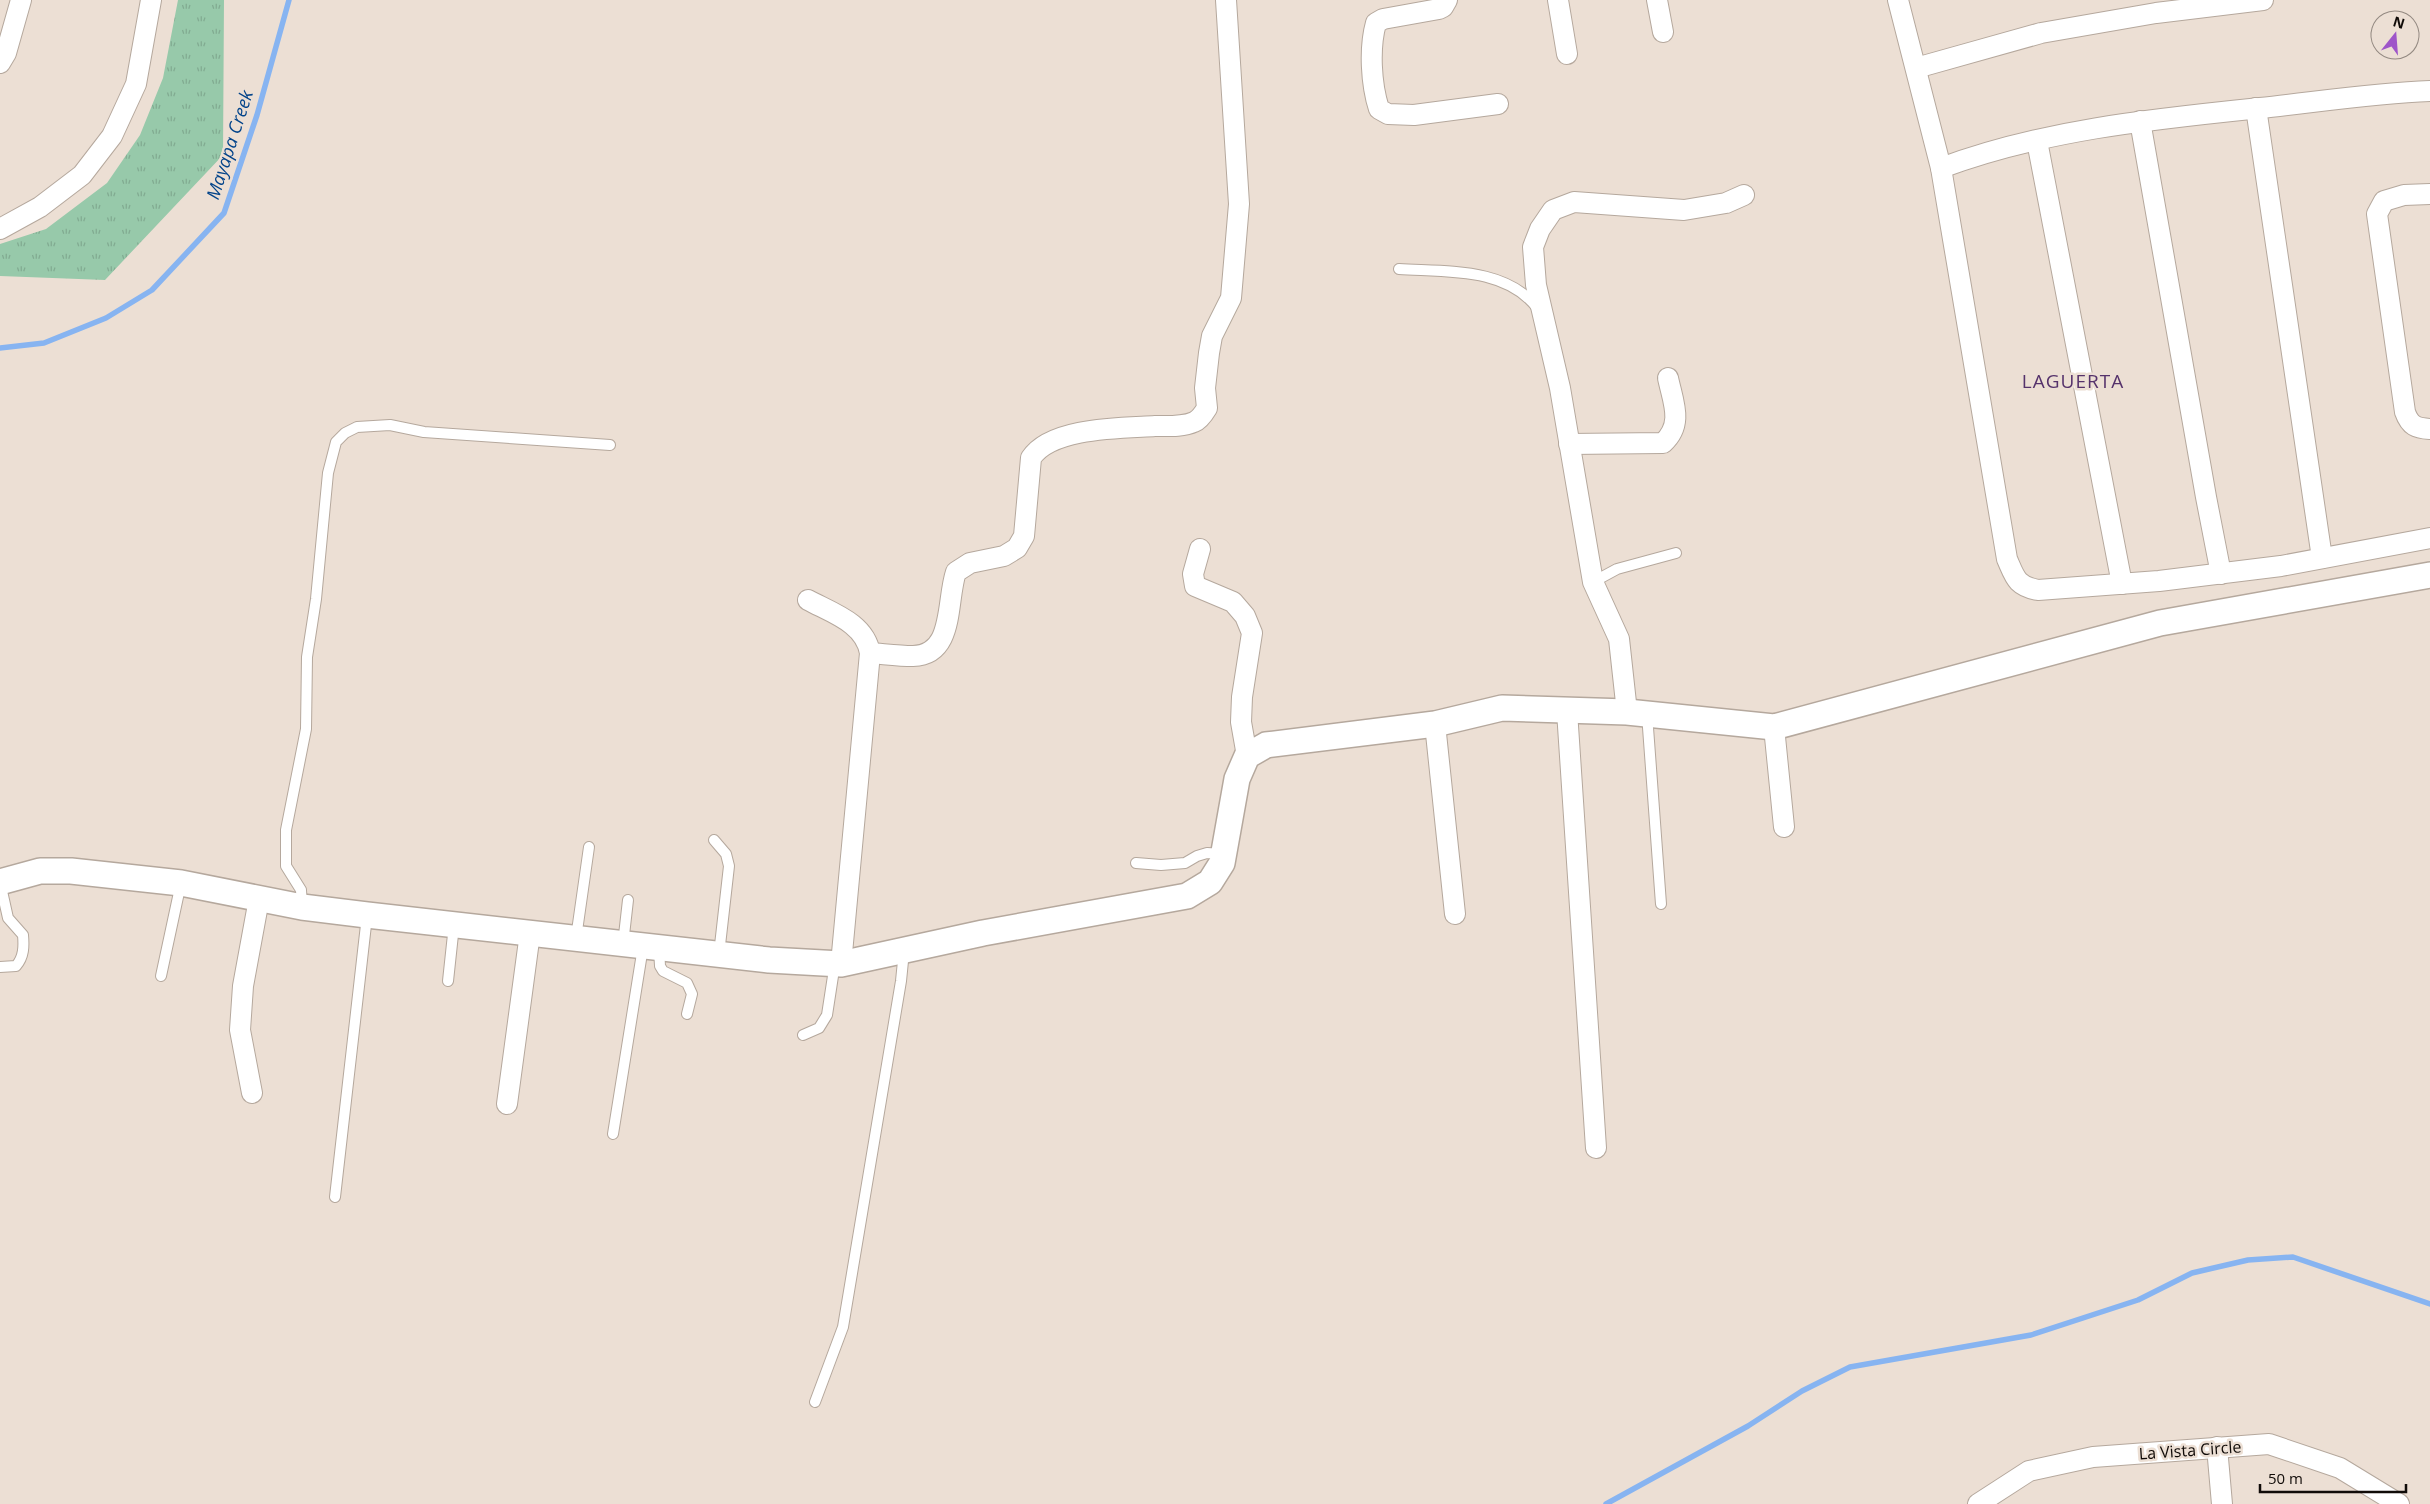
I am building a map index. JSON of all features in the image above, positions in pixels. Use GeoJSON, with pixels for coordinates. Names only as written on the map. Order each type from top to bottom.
{"type":"FeatureCollection","features":[{"type":"Feature","properties":{"kind":"street"},"geometry":{"type":"LineString","coordinates":[[0,63],[6,54],[21,0]]}},
{"type":"Feature","properties":{"kind":"street"},"geometry":{"type":"LineString","coordinates":[[0,229],[40,208],[82,175],[112,136],[136,84],[151,0]]}},
{"type":"Feature","properties":{"kind":"street"},"geometry":{"type":"LineString","coordinates":[[870,653],[914,656],[932,652],[943,638],[951,587],[956,572],[970,563],[1004,556],[1017,548],[1024,536],[1031,458],[1037,448],[1070,436],[1107,428],[1180,425],[1195,422],[1207,408],[1205,388],[1209,353],[1212,336],[1231,298],[1238,221],[1238,185],[1226,0]]}},
{"type":"Feature","properties":{"kind":"street"},"geometry":{"type":"LineString","coordinates":[[1447,0],[1443,6],[1438,8],[1383,19],[1376,23],[1373,61],[1375,97],[1379,109],[1388,114],[1414,115],[1498,104]]}},
{"type":"Feature","properties":{"kind":"street"},"geometry":{"type":"LineString","coordinates":[[1558,0],[1567,54]]}},
{"type":"Feature","properties":{"kind":"street"},"geometry":{"type":"LineString","coordinates":[[1657,0],[1663,32]]}},
{"type":"Feature","properties":{"kind":"street"},"geometry":{"type":"LineString","coordinates":[[1898,0],[1941,168],[2007,559],[2016,579],[2025,587],[2038,590],[2122,584],[2281,566],[2430,538]]}},
{"type":"Feature","properties":{"kind":"street"},"geometry":{"type":"LineString","coordinates":[[1916,68],[2041,34],[2156,13],[2263,0]]}},
{"type":"Feature","properties":{"kind":"street"},"geometry":{"type":"LineString","coordinates":[[1941,168],[1969,157],[2036,141],[2140,121],[2430,91]]}},
{"type":"Feature","properties":{"kind":"street"},"geometry":{"type":"LineString","coordinates":[[2256,108],[2322,558]]}},
{"type":"Feature","properties":{"kind":"street"},"geometry":{"type":"LineString","coordinates":[[2140,121],[2221,574]]}},
{"type":"Feature","properties":{"kind":"street"},"geometry":{"type":"LineString","coordinates":[[2036,141],[2122,584]]}},
{"type":"Feature","properties":{"kind":"street"},"geometry":{"type":"LineString","coordinates":[[2430,194],[2404,195],[2384,201],[2377,214],[2405,412],[2409,423],[2418,428],[2430,428]]}},
{"type":"Feature","properties":{"kind":"street"},"geometry":{"type":"LineString","coordinates":[[1637,713],[1619,639],[1593,582],[1545,318],[1536,285],[1533,247],[1540,230],[1553,210],[1574,202],[1684,210],[1726,202],[1744,195]]}},
{"type":"Feature","properties":{"kind":"street"},"geometry":{"type":"LineString","coordinates":[[1569,444],[1663,443],[1672,435],[1676,426],[1668,378]]}},
{"type":"Feature","properties":{"kind":"street"},"geometry":{"type":"LineString","coordinates":[[1200,549],[1192,574],[1195,586],[1233,602],[1245,616],[1252,633],[1242,714],[1248,756]]}},
{"type":"Feature","properties":{"kind":"street"},"geometry":{"type":"LineString","coordinates":[[0,882],[40,871],[71,871],[181,883],[302,907],[367,915],[769,960],[838,964],[983,933],[1187,896],[1210,882],[1222,863],[1237,779],[1248,756],[1266,745],[1435,724],[1502,708],[1637,713],[1774,727],[2160,623],[2430,575]]}},
{"type":"Feature","properties":{"kind":"street"},"geometry":{"type":"LineString","coordinates":[[808,600],[864,634],[870,653],[838,964]]}},
{"type":"Feature","properties":{"kind":"street"},"geometry":{"type":"LineString","coordinates":[[1566,711],[1596,1148]]}},
{"type":"Feature","properties":{"kind":"street"},"geometry":{"type":"LineString","coordinates":[[1435,724],[1455,914]]}},
{"type":"Feature","properties":{"kind":"street"},"geometry":{"type":"LineString","coordinates":[[1774,727],[1784,827]]}},
{"type":"Feature","properties":{"kind":"street"},"geometry":{"type":"LineString","coordinates":[[252,1093],[240,1030],[242,986],[259,899]]}},
{"type":"Feature","properties":{"kind":"street"},"geometry":{"type":"LineString","coordinates":[[507,1104],[530,933]]}},
{"type":"Feature","properties":{"kind":"street","name":"La Vista Circle"},"geometry":{"type":"LineString","coordinates":[[1978,1504],[2029,1471],[2093,1457],[2269,1444],[2340,1468],[2399,1504]]}},
{"type":"Feature","properties":{"kind":"street"},"geometry":{"type":"LineString","coordinates":[[2217,1447],[2222,1504]]}},
{"type":"Feature","properties":{"kind":"lane"},"geometry":{"type":"LineString","coordinates":[[1399,270],[1467,273],[1496,280],[1532,302],[1545,318]]}},
{"type":"Feature","properties":{"kind":"lane"},"geometry":{"type":"LineString","coordinates":[[302,907],[301,890],[286,866],[286,830],[306,729],[307,658],[316,599],[328,473],[336,442],[345,433],[357,427],[390,425],[424,432],[610,445]]}},
{"type":"Feature","properties":{"kind":"lane"},"geometry":{"type":"LineString","coordinates":[[1593,582],[1618,569],[1676,553]]}},
{"type":"Feature","properties":{"kind":"lane"},"geometry":{"type":"LineString","coordinates":[[1637,713],[1661,904]]}},
{"type":"Feature","properties":{"kind":"lane"},"geometry":{"type":"LineString","coordinates":[[714,840],[726,854],[729,866],[720,954]]}},
{"type":"Feature","properties":{"kind":"lane"},"geometry":{"type":"LineString","coordinates":[[576,938],[589,847]]}},
{"type":"Feature","properties":{"kind":"lane"},"geometry":{"type":"LineString","coordinates":[[1136,863],[1169,865],[1185,863],[1207,853],[1224,854]]}},
{"type":"Feature","properties":{"kind":"lane"},"geometry":{"type":"LineString","coordinates":[[0,882],[8,918],[23,934],[24,950],[16,966],[0,967]]}},
{"type":"Feature","properties":{"kind":"lane"},"geometry":{"type":"LineString","coordinates":[[160,976],[181,883]]}},
{"type":"Feature","properties":{"kind":"lane"},"geometry":{"type":"LineString","coordinates":[[628,900],[642,946],[663,971],[687,983],[692,994],[687,1014]]}},
{"type":"Feature","properties":{"kind":"lane"},"geometry":{"type":"LineString","coordinates":[[335,1197],[367,915]]}},
{"type":"Feature","properties":{"kind":"lane"},"geometry":{"type":"LineString","coordinates":[[448,981],[454,924]]}},
{"type":"Feature","properties":{"kind":"lane"},"geometry":{"type":"LineString","coordinates":[[613,1134],[642,946]]}},
{"type":"Feature","properties":{"kind":"lane"},"geometry":{"type":"LineString","coordinates":[[814,1402],[842,1327],[901,981],[904,950]]}},
{"type":"Feature","properties":{"kind":"lane"},"geometry":{"type":"LineString","coordinates":[[803,1035],[819,1028],[827,1015],[838,964]]}},
{"type":"Feature","properties":{"kind":"green space"},"geometry":{"type":"Polygon","coordinates":[[[178,0],[224,0],[223,155],[105,280],[0,276],[0,244],[46,229],[107,183],[140,135],[163,78],[178,0]]]}},
{"type":"Feature","properties":{"kind":"waterway","name":"Mayapa Creek"},"geometry":{"type":"LineString","coordinates":[[0,348],[44,343],[106,318],[152,290],[224,213],[257,115],[289,0]]}},
{"type":"Feature","properties":{"kind":"waterway"},"geometry":{"type":"LineString","coordinates":[[1606,1504],[1748,1426],[1802,1391],[1850,1367],[2031,1335],[2138,1300],[2192,1273],[2248,1260],[2293,1257],[2430,1304]]}},
{"type":"Feature","properties":{"kind":"district","name":"LAGUERTA"},"geometry":{"type":"Point","coordinates":[2073,381]}}]}
